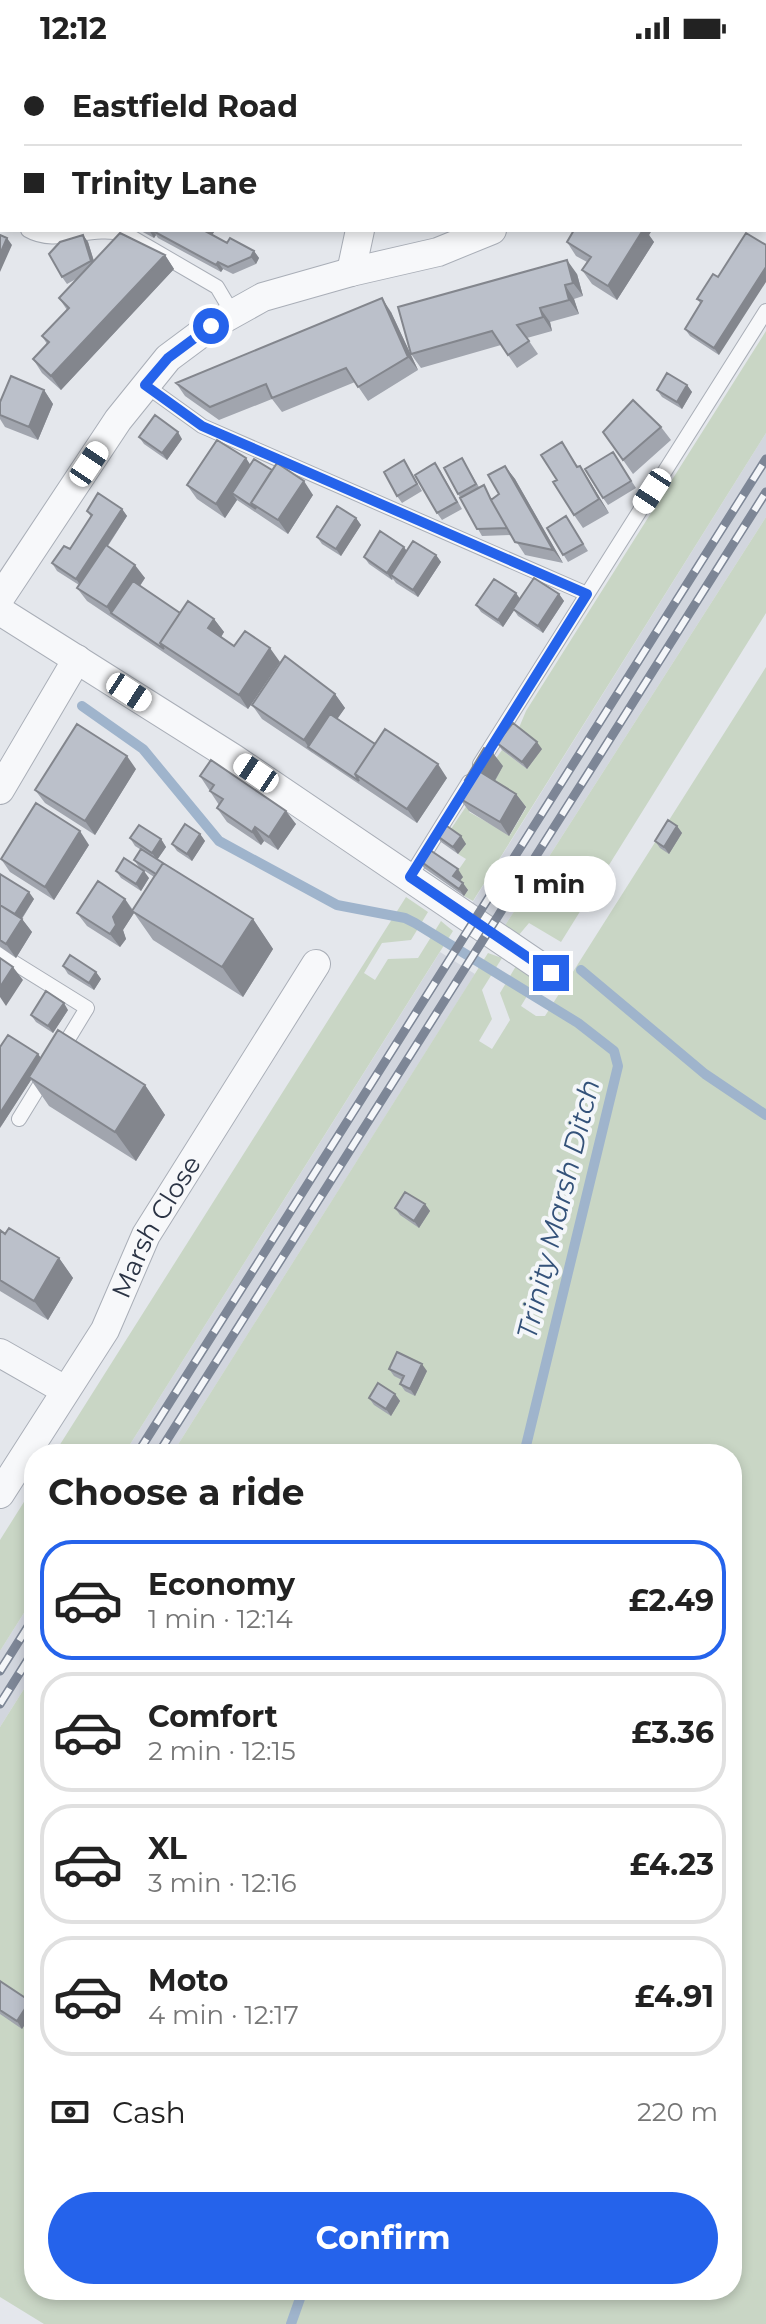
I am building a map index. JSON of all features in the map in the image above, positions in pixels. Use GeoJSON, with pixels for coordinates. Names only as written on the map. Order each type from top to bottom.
{"type":"FeatureCollection","features":[{"type":"Feature","properties":{"kind":"street"},"geometry":{"type":"LineString","coordinates":[[351,272],[360,232]]}},
{"type":"Feature","properties":{"kind":"street"},"geometry":{"type":"LineString","coordinates":[[0,598],[118,420],[168,358],[211,326],[263,297],[438,252],[487,232]]}},
{"type":"Feature","properties":{"kind":"street"},"geometry":{"type":"LineString","coordinates":[[0,611],[233,758],[556,977]]}},
{"type":"Feature","properties":{"kind":"street"},"geometry":{"type":"LineString","coordinates":[[0,790],[77,659]]}},
{"type":"Feature","properties":{"kind":"street","name":"Marsh Close"},"geometry":{"type":"LineString","coordinates":[[31,1444],[105,1330],[146,1235],[316,964]]}},
{"type":"Feature","properties":{"kind":"street"},"geometry":{"type":"LineString","coordinates":[[0,1353],[65,1390]]}},
{"type":"Feature","properties":{"kind":"street","name":"Marsh Close"},"geometry":{"type":"LineString","coordinates":[[0,1494],[24,1456]]}},
{"type":"Feature","properties":{"kind":"lane"},"geometry":{"type":"LineString","coordinates":[[34,232],[53,238],[85,232]]}},
{"type":"Feature","properties":{"kind":"lane"},"geometry":{"type":"LineString","coordinates":[[118,232],[217,287],[233,314]]}},
{"type":"Feature","properties":{"kind":"lane"},"geometry":{"type":"LineString","coordinates":[[410,877],[766,311]]}},
{"type":"Feature","properties":{"kind":"lane"},"geometry":{"type":"LineString","coordinates":[[145,385],[202,426],[587,594]]}},
{"type":"Feature","properties":{"kind":"lane"},"geometry":{"type":"LineString","coordinates":[[0,954],[87,1008],[19,1119]]}},
{"type":"Feature","properties":{"kind":"shaded area"},"geometry":{"type":"Polygon","coordinates":[[[766,433],[766,517],[504,927],[471,905],[766,433]]]}},
{"type":"Feature","properties":{"kind":"shaded area"},"geometry":{"type":"Polygon","coordinates":[[[440,952],[475,974],[178,1444],[130,1444],[440,952]]]}},
{"type":"Feature","properties":{"kind":"shaded area"},"geometry":{"type":"Polygon","coordinates":[[[24,1613],[24,1689],[0,1727],[0,1651],[24,1613]]]}},
{"type":"Feature","properties":{"kind":"green space"},"geometry":{"type":"Polygon","coordinates":[[[766,331],[766,433],[473,901],[464,896],[468,890],[458,883],[457,872],[466,859],[458,854],[465,843],[449,832],[475,793],[469,812],[510,835],[526,808],[491,787],[494,761],[502,750],[527,769],[518,730],[526,711],[766,331]]]}},
{"type":"Feature","properties":{"kind":"green space"},"geometry":{"type":"Polygon","coordinates":[[[766,517],[766,613],[561,942],[529,923],[518,936],[504,927],[766,517]]]}},
{"type":"Feature","properties":{"kind":"green space"},"geometry":{"type":"Polygon","coordinates":[[[766,667],[766,2324],[44,2324],[0,2297],[0,1727],[24,1689],[24,2300],[742,2300],[742,1444],[178,1444],[488,953],[502,958],[482,990],[492,1019],[479,1041],[492,1049],[510,1020],[500,993],[516,966],[538,978],[521,1006],[536,1016],[545,1016],[766,667]]]}},
{"type":"Feature","properties":{"kind":"green space"},"geometry":{"type":"Polygon","coordinates":[[[406,897],[428,912],[411,940],[382,943],[364,973],[375,980],[388,959],[418,958],[441,921],[453,931],[130,1444],[60,1444],[406,897]]]}},
{"type":"Feature","properties":{"kind":"green space"},"geometry":{"type":"Polygon","coordinates":[[[24,1502],[24,1613],[0,1651],[0,1540],[24,1502]]]}},
{"type":"Feature","properties":{"kind":"building"},"geometry":{"type":"Polygon","coordinates":[[[155,232],[207,232],[227,243],[230,238],[254,251],[251,257],[228,267],[218,262],[216,265],[155,232]]]}},
{"type":"Feature","properties":{"kind":"building"},"geometry":{"type":"Polygon","coordinates":[[[573,232],[642,232],[608,286],[582,270],[591,257],[567,242],[573,232]]]}},
{"type":"Feature","properties":{"kind":"building"},"geometry":{"type":"Polygon","coordinates":[[[120,233],[165,255],[51,376],[33,359],[49,342],[42,336],[69,308],[59,298],[120,233]]]}},
{"type":"Feature","properties":{"kind":"building"},"geometry":{"type":"Polygon","coordinates":[[[746,233],[766,245],[766,267],[714,348],[685,329],[702,301],[697,299],[713,274],[718,277],[746,233]]]}},
{"type":"Feature","properties":{"kind":"building"},"geometry":{"type":"Polygon","coordinates":[[[0,235],[7,238],[0,254],[0,235]]]}},
{"type":"Feature","properties":{"kind":"building"},"geometry":{"type":"Polygon","coordinates":[[[83,235],[91,261],[62,277],[49,254],[60,242],[83,235]]]}},
{"type":"Feature","properties":{"kind":"building"},"geometry":{"type":"Polygon","coordinates":[[[567,260],[573,283],[565,285],[569,300],[540,308],[543,317],[517,325],[529,341],[508,355],[492,331],[411,354],[398,307],[567,260]]]}},
{"type":"Feature","properties":{"kind":"building"},"geometry":{"type":"Polygon","coordinates":[[[382,298],[408,357],[358,387],[346,368],[272,398],[266,384],[210,407],[176,383],[382,298]]]}},
{"type":"Feature","properties":{"kind":"building"},"geometry":{"type":"Polygon","coordinates":[[[667,373],[687,385],[677,402],[657,390],[667,373]]]}},
{"type":"Feature","properties":{"kind":"building"},"geometry":{"type":"Polygon","coordinates":[[[11,376],[44,390],[29,427],[0,415],[0,402],[11,376]]]}},
{"type":"Feature","properties":{"kind":"building"},"geometry":{"type":"Polygon","coordinates":[[[633,400],[661,427],[623,460],[603,432],[633,400]]]}},
{"type":"Feature","properties":{"kind":"building"},"geometry":{"type":"Polygon","coordinates":[[[155,415],[178,432],[162,453],[139,437],[155,415]]]}},
{"type":"Feature","properties":{"kind":"building"},"geometry":{"type":"Polygon","coordinates":[[[217,440],[246,458],[216,504],[187,485],[217,440]]]}},
{"type":"Feature","properties":{"kind":"building"},"geometry":{"type":"Polygon","coordinates":[[[562,442],[599,499],[574,515],[553,482],[557,480],[541,455],[562,442]]]}},
{"type":"Feature","properties":{"kind":"building"},"geometry":{"type":"Polygon","coordinates":[[[613,452],[631,481],[603,498],[585,469],[613,452]]]}},
{"type":"Feature","properties":{"kind":"building"},"geometry":{"type":"Polygon","coordinates":[[[462,458],[476,484],[458,494],[444,468],[462,458]]]}},
{"type":"Feature","properties":{"kind":"building"},"geometry":{"type":"Polygon","coordinates":[[[254,459],[272,470],[251,503],[256,509],[232,493],[254,459]]]}},
{"type":"Feature","properties":{"kind":"building"},"geometry":{"type":"Polygon","coordinates":[[[404,460],[417,484],[397,496],[384,472],[404,460]]]}},
{"type":"Feature","properties":{"kind":"building"},"geometry":{"type":"Polygon","coordinates":[[[277,463],[304,481],[278,520],[251,503],[277,463]]]}},
{"type":"Feature","properties":{"kind":"building"},"geometry":{"type":"Polygon","coordinates":[[[435,463],[457,502],[437,513],[415,475],[435,463]]]}},
{"type":"Feature","properties":{"kind":"building"},"geometry":{"type":"Polygon","coordinates":[[[505,466],[553,550],[515,542],[491,500],[499,494],[488,475],[505,466]]]}},
{"type":"Feature","properties":{"kind":"building"},"geometry":{"type":"Polygon","coordinates":[[[484,485],[507,528],[477,529],[460,498],[484,485]]]}},
{"type":"Feature","properties":{"kind":"building"},"geometry":{"type":"Polygon","coordinates":[[[98,493],[122,509],[76,579],[52,563],[64,546],[70,549],[92,515],[87,511],[98,493]]]}},
{"type":"Feature","properties":{"kind":"building"},"geometry":{"type":"Polygon","coordinates":[[[337,506],[356,518],[336,549],[317,537],[337,506]]]}},
{"type":"Feature","properties":{"kind":"building"},"geometry":{"type":"Polygon","coordinates":[[[566,516],[583,544],[563,555],[547,528],[566,516]]]}},
{"type":"Feature","properties":{"kind":"building"},"geometry":{"type":"Polygon","coordinates":[[[380,531],[404,547],[387,573],[364,557],[380,531]]]}},
{"type":"Feature","properties":{"kind":"building"},"geometry":{"type":"Polygon","coordinates":[[[413,541],[436,555],[413,590],[391,575],[413,541]]]}},
{"type":"Feature","properties":{"kind":"building"},"geometry":{"type":"Polygon","coordinates":[[[106,545],[135,565],[107,607],[77,588],[106,545]]]}},
{"type":"Feature","properties":{"kind":"building"},"geometry":{"type":"Polygon","coordinates":[[[534,578],[559,594],[538,626],[513,609],[534,578]]]}},
{"type":"Feature","properties":{"kind":"building"},"geometry":{"type":"Polygon","coordinates":[[[494,579],[516,593],[498,620],[476,605],[494,579]]]}},
{"type":"Feature","properties":{"kind":"building"},"geometry":{"type":"Polygon","coordinates":[[[133,581],[180,613],[160,643],[164,649],[111,613],[133,581]]]}},
{"type":"Feature","properties":{"kind":"building"},"geometry":{"type":"Polygon","coordinates":[[[188,601],[214,619],[208,628],[234,646],[245,631],[270,648],[239,695],[160,643],[188,601]]]}},
{"type":"Feature","properties":{"kind":"building"},"geometry":{"type":"Polygon","coordinates":[[[285,656],[335,694],[304,740],[252,705],[285,656]]]}},
{"type":"Feature","properties":{"kind":"building"},"geometry":{"type":"Polygon","coordinates":[[[330,714],[375,744],[355,774],[359,781],[308,747],[330,714]]]}},
{"type":"Feature","properties":{"kind":"building"},"geometry":{"type":"Polygon","coordinates":[[[513,723],[537,742],[522,762],[497,743],[513,723]]]}},
{"type":"Feature","properties":{"kind":"building"},"geometry":{"type":"Polygon","coordinates":[[[77,724],[127,756],[85,821],[35,790],[77,724]]]}},
{"type":"Feature","properties":{"kind":"building"},"geometry":{"type":"Polygon","coordinates":[[[385,729],[438,764],[407,809],[355,774],[385,729]]]}},
{"type":"Feature","properties":{"kind":"building"},"geometry":{"type":"Polygon","coordinates":[[[484,748],[493,753],[482,773],[516,794],[500,822],[459,798],[469,782],[465,780],[484,748]]]}},
{"type":"Feature","properties":{"kind":"building"},"geometry":{"type":"Polygon","coordinates":[[[211,760],[286,811],[269,837],[255,827],[252,832],[217,808],[223,799],[210,791],[214,785],[200,776],[211,760]]]}},
{"type":"Feature","properties":{"kind":"building"},"geometry":{"type":"Polygon","coordinates":[[[36,803],[80,831],[45,887],[1,859],[36,803]]]}},
{"type":"Feature","properties":{"kind":"building"},"geometry":{"type":"Polygon","coordinates":[[[668,820],[677,826],[664,847],[655,841],[668,820]]]}},
{"type":"Feature","properties":{"kind":"building"},"geometry":{"type":"Polygon","coordinates":[[[185,824],[200,834],[187,854],[172,844],[185,824]]]}},
{"type":"Feature","properties":{"kind":"building"},"geometry":{"type":"Polygon","coordinates":[[[444,824],[461,836],[453,847],[436,835],[444,824]]]}},
{"type":"Feature","properties":{"kind":"building"},"geometry":{"type":"Polygon","coordinates":[[[139,825],[161,839],[152,853],[130,838],[139,825]]]}},
{"type":"Feature","properties":{"kind":"building"},"geometry":{"type":"Polygon","coordinates":[[[427,848],[458,869],[453,876],[463,883],[459,889],[419,860],[427,848]]]}},
{"type":"Feature","properties":{"kind":"building"},"geometry":{"type":"Polygon","coordinates":[[[141,849],[163,863],[156,874],[134,860],[141,849]]]}},
{"type":"Feature","properties":{"kind":"building"},"geometry":{"type":"Polygon","coordinates":[[[124,858],[144,871],[136,884],[116,871],[124,858]]]}},
{"type":"Feature","properties":{"kind":"building"},"geometry":{"type":"Polygon","coordinates":[[[163,863],[253,919],[222,967],[132,911],[163,863]]]}},
{"type":"Feature","properties":{"kind":"building"},"geometry":{"type":"Polygon","coordinates":[[[0,874],[29,892],[15,914],[0,905],[0,874]]]}},
{"type":"Feature","properties":{"kind":"building"},"geometry":{"type":"Polygon","coordinates":[[[98,881],[125,899],[113,917],[116,925],[110,934],[77,913],[98,881]]]}},
{"type":"Feature","properties":{"kind":"building"},"geometry":{"type":"Polygon","coordinates":[[[0,905],[22,919],[6,944],[0,940],[0,905]]]}},
{"type":"Feature","properties":{"kind":"building"},"geometry":{"type":"Polygon","coordinates":[[[70,955],[96,972],[89,983],[63,966],[70,955]]]}},
{"type":"Feature","properties":{"kind":"building"},"geometry":{"type":"Polygon","coordinates":[[[0,958],[13,967],[0,987],[0,958]]]}},
{"type":"Feature","properties":{"kind":"building"},"geometry":{"type":"Polygon","coordinates":[[[46,991],[64,1003],[48,1026],[31,1015],[46,991]]]}},
{"type":"Feature","properties":{"kind":"building"},"geometry":{"type":"Polygon","coordinates":[[[58,1030],[145,1085],[115,1132],[29,1077],[58,1030]]]}},
{"type":"Feature","properties":{"kind":"building"},"geometry":{"type":"Polygon","coordinates":[[[8,1035],[38,1054],[0,1113],[0,1047],[8,1035]]]}},
{"type":"Feature","properties":{"kind":"building"},"geometry":{"type":"Polygon","coordinates":[[[405,1192],[425,1204],[414,1221],[395,1208],[405,1192]]]}},
{"type":"Feature","properties":{"kind":"building"},"geometry":{"type":"Polygon","coordinates":[[[9,1228],[59,1258],[34,1301],[0,1280],[0,1230],[5,1234],[9,1228]]]}},
{"type":"Feature","properties":{"kind":"building"},"geometry":{"type":"Polygon","coordinates":[[[397,1352],[422,1364],[410,1389],[400,1384],[404,1376],[389,1369],[397,1352]]]}},
{"type":"Feature","properties":{"kind":"building"},"geometry":{"type":"Polygon","coordinates":[[[378,1383],[395,1394],[386,1409],[369,1398],[378,1383]]]}},
{"type":"Feature","properties":{"kind":"building"},"geometry":{"type":"Polygon","coordinates":[[[0,1981],[24,1997],[24,2010],[17,2021],[0,2010],[0,1981]]]}},
{"type":"Feature","properties":{"kind":"waterway"},"geometry":{"type":"LineString","coordinates":[[82,706],[143,749],[219,841],[337,905],[405,918],[415,923],[578,1023],[614,1051],[618,1066],[526,1444]]}},
{"type":"Feature","properties":{"kind":"waterway"},"geometry":{"type":"LineString","coordinates":[[581,970],[705,1074],[766,1115]]}},
{"type":"Feature","properties":{"kind":"waterway","name":"Trinity Marsh Ditch"},"geometry":{"type":"LineString","coordinates":[[291,2324],[299,2300]]}},
{"type":"Feature","properties":{"kind":"railway"},"geometry":{"type":"LineString","coordinates":[[143,1444],[766,459]]}},
{"type":"Feature","properties":{"kind":"railway"},"geometry":{"type":"LineString","coordinates":[[164,1444],[766,492]]}},
{"type":"Feature","properties":{"kind":"railway"},"geometry":{"type":"LineString","coordinates":[[0,1671],[24,1633]]}},
{"type":"Feature","properties":{"kind":"railway"},"geometry":{"type":"LineString","coordinates":[[0,1704],[24,1666]]}},
{"type":"Feature","properties":{"kind":"route"},"geometry":{"type":"LineString","coordinates":[[211,326],[168,358],[145,385],[202,426],[587,594],[410,877],[551,973]]}}]}
